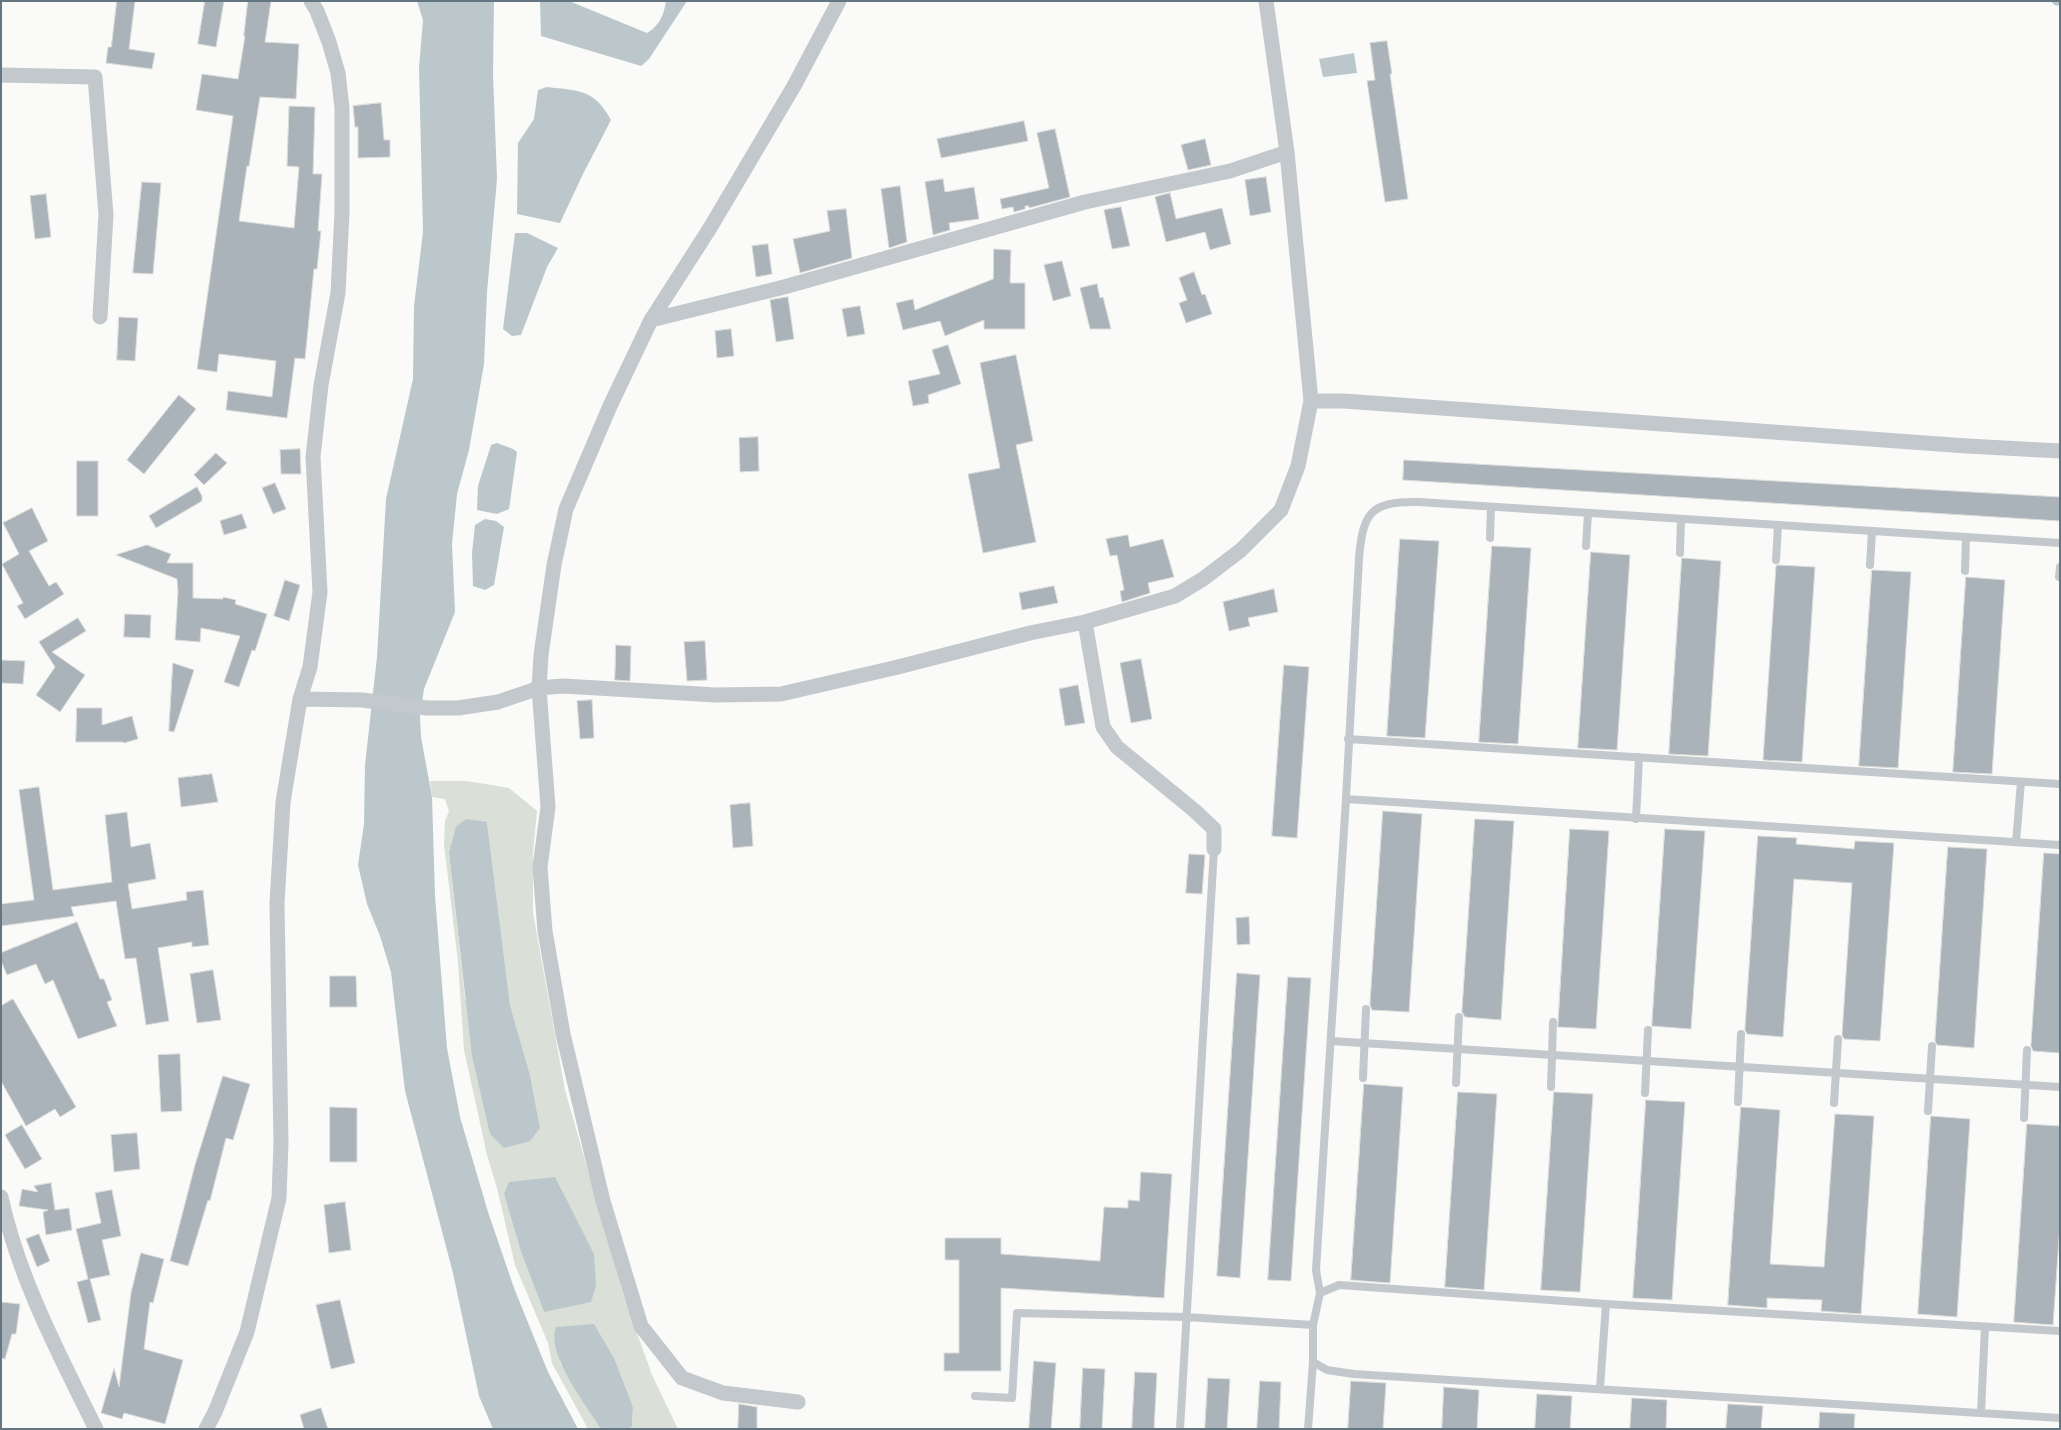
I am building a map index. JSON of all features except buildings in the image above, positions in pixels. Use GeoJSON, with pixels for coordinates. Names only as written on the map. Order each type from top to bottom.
{"type":"FeatureCollection","features":[{"type":"Feature","properties":{"kind":"street"},"geometry":{"type":"LineString","coordinates":[[206,1429],[215,1412],[247,1332],[279,1198],[277,903],[283,802],[300,700],[310,667],[320,592],[313,457],[321,385],[338,293],[342,212],[342,108],[338,73],[329,42],[311,1]]}},
{"type":"Feature","properties":{"kind":"street"},"geometry":{"type":"LineString","coordinates":[[798,1402],[723,1393],[682,1378],[641,1326],[598,1182],[563,1034],[545,931],[540,868],[548,807],[539,688],[541,655],[552,574],[566,509],[610,406],[652,320],[710,228],[794,86],[839,1]]}},
{"type":"Feature","properties":{"kind":"street"},"geometry":{"type":"LineString","coordinates":[[300,700],[362,700],[427,708],[458,708],[498,702],[539,688],[563,686],[716,695],[781,694],[898,667],[1030,633],[1085,622],[1175,596],[1203,579],[1241,550],[1281,510],[1298,466],[1310,402],[1287,152],[1266,1]]}},
{"type":"Feature","properties":{"kind":"street"},"geometry":{"type":"LineString","coordinates":[[1,75],[95,77],[106,215],[100,317]]}},
{"type":"Feature","properties":{"kind":"street"},"geometry":{"type":"LineString","coordinates":[[652,320],[784,287],[1085,202],[1230,170],[1287,152]]}},
{"type":"Feature","properties":{"kind":"street"},"geometry":{"type":"LineString","coordinates":[[1310,402],[1344,401],[1947,445],[2060,451]]}},
{"type":"Feature","properties":{"kind":"street"},"geometry":{"type":"LineString","coordinates":[[1085,622],[1103,727],[1117,747],[1214,829],[1214,848]]}},
{"type":"Feature","properties":{"kind":"street"},"geometry":{"type":"LineString","coordinates":[[1,1197],[16,1252],[51,1339],[96,1429]]}},
{"type":"Feature","properties":{"kind":"lane"},"geometry":{"type":"LineString","coordinates":[[1308,1429],[1313,1362],[1313,1325],[1320,1293],[1316,1270],[1346,799],[1358,558],[1361,532],[1367,517],[1380,507],[1399,502],[2060,543]]}},
{"type":"Feature","properties":{"kind":"lane"},"geometry":{"type":"LineString","coordinates":[[1490,538],[1491,507]]}},
{"type":"Feature","properties":{"kind":"lane"},"geometry":{"type":"LineString","coordinates":[[1586,546],[1588,513]]}},
{"type":"Feature","properties":{"kind":"lane"},"geometry":{"type":"LineString","coordinates":[[1680,553],[1681,519]]}},
{"type":"Feature","properties":{"kind":"lane"},"geometry":{"type":"LineString","coordinates":[[1776,560],[1778,525]]}},
{"type":"Feature","properties":{"kind":"lane"},"geometry":{"type":"LineString","coordinates":[[1870,565],[1872,531]]}},
{"type":"Feature","properties":{"kind":"lane"},"geometry":{"type":"LineString","coordinates":[[1965,572],[1966,537]]}},
{"type":"Feature","properties":{"kind":"lane"},"geometry":{"type":"LineString","coordinates":[[2059,577],[2060,566]]}},
{"type":"Feature","properties":{"kind":"lane"},"geometry":{"type":"LineString","coordinates":[[1348,739],[2060,784]]}},
{"type":"Feature","properties":{"kind":"lane"},"geometry":{"type":"LineString","coordinates":[[1636,818],[1640,757]]}},
{"type":"Feature","properties":{"kind":"lane"},"geometry":{"type":"LineString","coordinates":[[2016,842],[2021,782]]}},
{"type":"Feature","properties":{"kind":"lane"},"geometry":{"type":"LineString","coordinates":[[1346,799],[2060,845]]}},
{"type":"Feature","properties":{"kind":"lane"},"geometry":{"type":"LineString","coordinates":[[1180,1429],[1214,848]]}},
{"type":"Feature","properties":{"kind":"lane"},"geometry":{"type":"LineString","coordinates":[[1363,1078],[1366,1009]]}},
{"type":"Feature","properties":{"kind":"lane"},"geometry":{"type":"LineString","coordinates":[[1456,1083],[1460,1016]]}},
{"type":"Feature","properties":{"kind":"lane"},"geometry":{"type":"LineString","coordinates":[[1551,1087],[1553,1022]]}},
{"type":"Feature","properties":{"kind":"lane"},"geometry":{"type":"LineString","coordinates":[[1645,1093],[1648,1030]]}},
{"type":"Feature","properties":{"kind":"lane"},"geometry":{"type":"LineString","coordinates":[[1738,1102],[1741,1034]]}},
{"type":"Feature","properties":{"kind":"lane"},"geometry":{"type":"LineString","coordinates":[[1834,1103],[1838,1040]]}},
{"type":"Feature","properties":{"kind":"lane"},"geometry":{"type":"LineString","coordinates":[[1331,1041],[2060,1087]]}},
{"type":"Feature","properties":{"kind":"lane"},"geometry":{"type":"LineString","coordinates":[[1928,1111],[1932,1046]]}},
{"type":"Feature","properties":{"kind":"lane"},"geometry":{"type":"LineString","coordinates":[[2024,1118],[2027,1050]]}},
{"type":"Feature","properties":{"kind":"lane"},"geometry":{"type":"LineString","coordinates":[[1320,1293],[1339,1285],[1606,1304],[2060,1331]]}},
{"type":"Feature","properties":{"kind":"lane"},"geometry":{"type":"LineString","coordinates":[[1600,1388],[1606,1304]]}},
{"type":"Feature","properties":{"kind":"lane"},"geometry":{"type":"LineString","coordinates":[[974,1396],[1012,1398],[1017,1312],[1186,1317],[1313,1325]]}},
{"type":"Feature","properties":{"kind":"lane"},"geometry":{"type":"LineString","coordinates":[[1981,1413],[1985,1327]]}},
{"type":"Feature","properties":{"kind":"lane"},"geometry":{"type":"LineString","coordinates":[[1313,1362],[1327,1370],[1354,1374],[2060,1418]]}},
{"type":"Feature","properties":{"kind":"shaded area"},"geometry":{"type":"Polygon","coordinates":[[[417,1],[494,1],[493,74],[497,179],[487,292],[484,364],[469,450],[457,494],[452,544],[455,612],[424,689],[420,716],[421,737],[432,797],[435,896],[447,1048],[460,1117],[488,1212],[514,1288],[548,1372],[578,1429],[493,1429],[479,1396],[453,1273],[405,1091],[391,972],[380,936],[367,904],[358,865],[364,824],[365,765],[377,657],[386,499],[413,379],[414,306],[423,232],[419,68],[423,20],[417,1]]]}},
{"type":"Feature","properties":{"kind":"shaded area"},"geometry":{"type":"Polygon","coordinates":[[[540,1],[569,1],[647,33],[660,20],[666,1],[687,1],[649,59],[641,66],[541,36],[540,1]]]}},
{"type":"Feature","properties":{"kind":"shaded area"},"geometry":{"type":"Polygon","coordinates":[[[1354,53],[1357,73],[1323,77],[1319,59],[1354,53]]]}},
{"type":"Feature","properties":{"kind":"shaded area"},"geometry":{"type":"Polygon","coordinates":[[[547,87],[585,93],[598,102],[611,120],[560,223],[517,214],[518,143],[534,119],[538,90],[547,87]]]}},
{"type":"Feature","properties":{"kind":"shaded area"},"geometry":{"type":"Polygon","coordinates":[[[515,233],[527,233],[558,248],[547,267],[521,335],[512,336],[503,329],[515,233]]]}},
{"type":"Feature","properties":{"kind":"shaded area"},"geometry":{"type":"Polygon","coordinates":[[[497,443],[517,452],[509,509],[497,514],[477,510],[478,486],[491,445],[497,443]]]}},
{"type":"Feature","properties":{"kind":"shaded area"},"geometry":{"type":"Polygon","coordinates":[[[485,519],[496,521],[504,527],[494,585],[485,590],[473,586],[472,553],[475,525],[485,519]]]}},
{"type":"Feature","properties":{"kind":"shaded area"},"geometry":{"type":"Polygon","coordinates":[[[430,781],[467,781],[509,788],[537,811],[533,853],[533,913],[565,1090],[624,1297],[652,1375],[678,1429],[629,1429],[632,1426],[633,1407],[615,1360],[559,1361],[601,1429],[588,1429],[552,1363],[548,1343],[515,1265],[497,1188],[487,1155],[464,1050],[458,962],[444,844],[445,821],[449,811],[445,799],[432,797],[430,781]],[[487,822],[449,853],[465,999],[540,1128],[530,1075],[510,1005],[487,822]],[[504,1194],[521,1252],[544,1312],[594,1254],[575,1218],[504,1194]]]}},
{"type":"Feature","properties":{"kind":"shaded area"},"geometry":{"type":"Polygon","coordinates":[[[466,819],[487,822],[510,1005],[530,1075],[540,1128],[530,1141],[504,1148],[490,1134],[472,1056],[449,853],[456,827],[466,819]]]}},
{"type":"Feature","properties":{"kind":"shaded area"},"geometry":{"type":"Polygon","coordinates":[[[555,1177],[594,1254],[596,1285],[591,1302],[544,1312],[521,1252],[504,1194],[509,1182],[555,1177]]]}},
{"type":"Feature","properties":{"kind":"shaded area"},"geometry":{"type":"Polygon","coordinates":[[[594,1324],[615,1360],[633,1407],[632,1426],[629,1429],[601,1429],[569,1379],[557,1351],[554,1338],[556,1327],[594,1324]]]}},
{"type":"Feature","properties":{"kind":"waterway"},"geometry":{"type":"LineString","coordinates":[[2054,1],[2060,3]]}}]}
